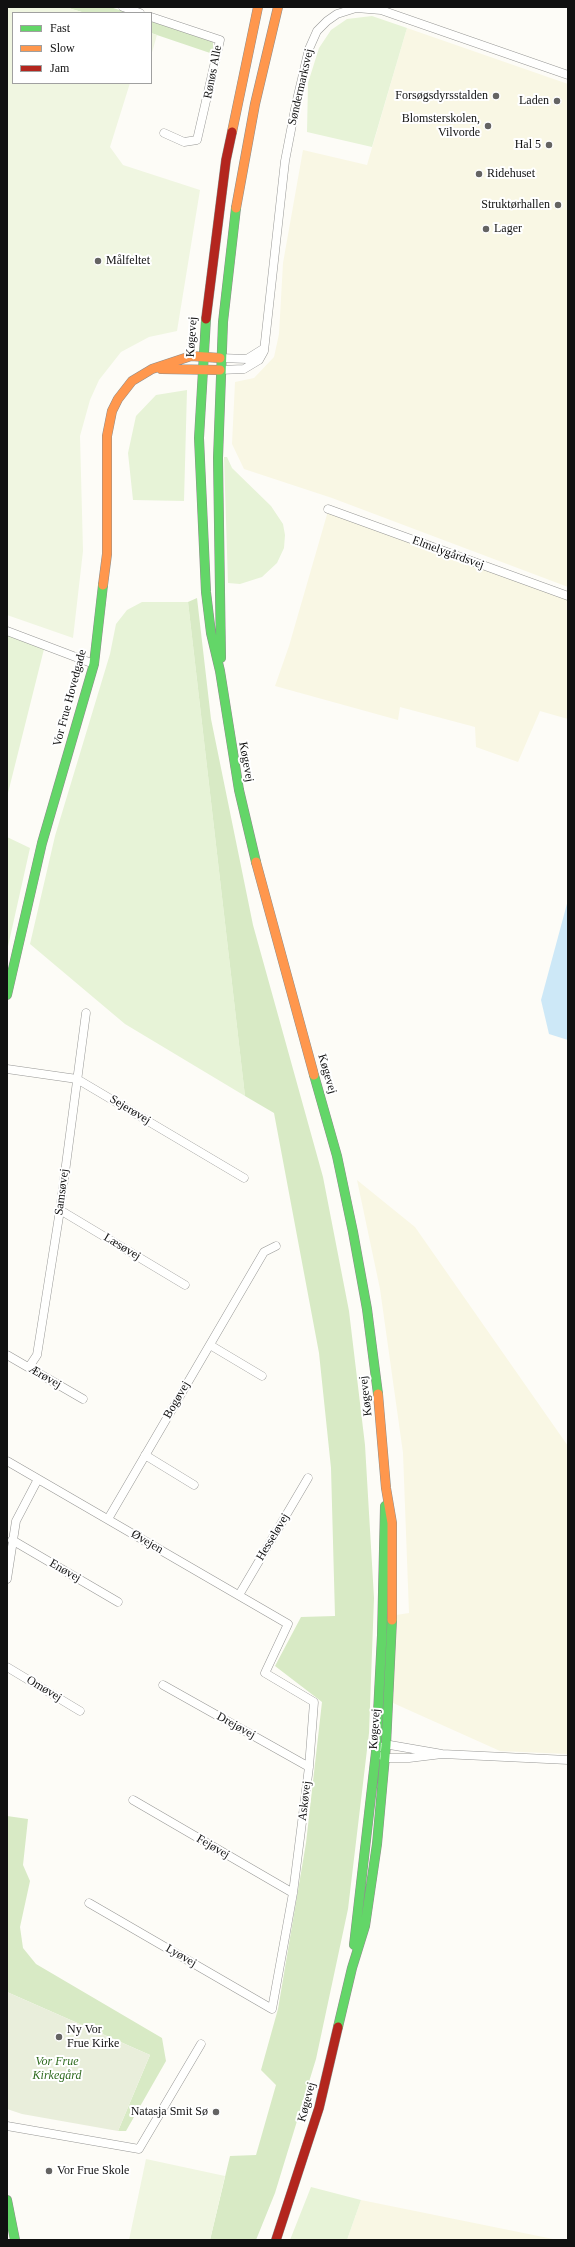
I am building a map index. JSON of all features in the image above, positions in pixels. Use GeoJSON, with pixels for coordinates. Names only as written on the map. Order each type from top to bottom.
{"type":"FeatureCollection","features":[{"type":"Feature","properties":{"kind":"main road","name":"Køgevej"},"geometry":{"type":"LineString","coordinates":[[258,7],[237,104],[215,226],[202,368],[200,438],[202,532],[211,633],[220,671],[238,783],[252,849],[337,1156],[353,1232],[367,1309],[377,1386],[386,1488],[392,1523],[393,1562],[392,1636],[386,1745],[372,1885],[365,1926],[352,1968],[319,2108],[276,2240]]}},
{"type":"Feature","properties":{"kind":"main road","name":"Køgevej"},"geometry":{"type":"LineString","coordinates":[[220,671],[222,633],[218,491],[220,358],[228,267],[238,194],[255,104],[278,7]]}},
{"type":"Feature","properties":{"kind":"main road","name":"Vor Frue Hovedgade"},"geometry":{"type":"LineString","coordinates":[[7,995],[42,843],[94,664],[107,554],[107,436],[110,419],[118,399],[124,389],[132,381],[152,369],[179,359],[203,356],[220,358]]}},
{"type":"Feature","properties":{"kind":"main road","name":"Vor Frue Hovedgade"},"geometry":{"type":"LineString","coordinates":[[152,369],[202,368],[220,370]]}},
{"type":"Feature","properties":{"kind":"main road","name":"Køgevej"},"geometry":{"type":"LineString","coordinates":[[352,1968],[355,1924],[367,1844],[376,1752],[382,1635],[383,1523],[386,1488]]}},
{"type":"Feature","properties":{"kind":"main road"},"geometry":{"type":"LineString","coordinates":[[7,2200],[15,2240]]}},
{"type":"Feature","properties":{"kind":"street"},"geometry":{"type":"LineString","coordinates":[[123,7],[137,12]]}},
{"type":"Feature","properties":{"kind":"street","name":"Søndermarksvej"},"geometry":{"type":"LineString","coordinates":[[220,370],[234,370],[251,365],[259,360],[264,351],[267,341],[276,231],[296,104],[309,48],[318,31],[327,21],[337,14],[356,8],[381,10],[568,75]]}},
{"type":"Feature","properties":{"kind":"street","name":"Rønøs Alle"},"geometry":{"type":"LineString","coordinates":[[152,17],[220,40],[197,140],[184,142],[164,134]]}},
{"type":"Feature","properties":{"kind":"street"},"geometry":{"type":"LineString","coordinates":[[220,358],[247,359],[262,350],[267,341]]}},
{"type":"Feature","properties":{"kind":"street","name":"Elmelygårdsvej"},"geometry":{"type":"LineString","coordinates":[[328,509],[568,596]]}},
{"type":"Feature","properties":{"kind":"street"},"geometry":{"type":"LineString","coordinates":[[7,631],[94,664]]}},
{"type":"Feature","properties":{"kind":"street","name":"Samsøvej"},"geometry":{"type":"LineString","coordinates":[[29,1367],[37,1355],[60,1210],[86,1013]]}},
{"type":"Feature","properties":{"kind":"street","name":"Sejerøvej"},"geometry":{"type":"LineString","coordinates":[[7,1069],[77,1079],[244,1178]]}},
{"type":"Feature","properties":{"kind":"street","name":"Læsøvej"},"geometry":{"type":"LineString","coordinates":[[60,1210],[184,1285]]}},
{"type":"Feature","properties":{"kind":"street","name":"Bogøvej"},"geometry":{"type":"LineString","coordinates":[[108,1519],[264,1252],[276,1246]]}},
{"type":"Feature","properties":{"kind":"street"},"geometry":{"type":"LineString","coordinates":[[210,1345],[262,1376]]}},
{"type":"Feature","properties":{"kind":"street","name":"Ærøvej"},"geometry":{"type":"LineString","coordinates":[[7,1355],[83,1399]]}},
{"type":"Feature","properties":{"kind":"street"},"geometry":{"type":"LineString","coordinates":[[145,1455],[194,1485]]}},
{"type":"Feature","properties":{"kind":"street","name":"Øvejen"},"geometry":{"type":"LineString","coordinates":[[7,1461],[288,1624]]}},
{"type":"Feature","properties":{"kind":"street","name":"Hesseløvej"},"geometry":{"type":"LineString","coordinates":[[238,1595],[308,1478]]}},
{"type":"Feature","properties":{"kind":"street"},"geometry":{"type":"LineString","coordinates":[[7,1579],[12,1540],[22,1507],[38,1479]]}},
{"type":"Feature","properties":{"kind":"street","name":"Enøvej"},"geometry":{"type":"LineString","coordinates":[[12,1540],[118,1602]]}},
{"type":"Feature","properties":{"kind":"street","name":"Askøvej"},"geometry":{"type":"LineString","coordinates":[[272,2009],[293,1893],[309,1767],[314,1702],[265,1673],[288,1624]]}},
{"type":"Feature","properties":{"kind":"street","name":"Omøvej"},"geometry":{"type":"LineString","coordinates":[[7,1667],[80,1711]]}},
{"type":"Feature","properties":{"kind":"street","name":"Drejøvej"},"geometry":{"type":"LineString","coordinates":[[163,1685],[309,1767]]}},
{"type":"Feature","properties":{"kind":"street"},"geometry":{"type":"LineString","coordinates":[[442,1754],[409,1758],[385,1758],[376,1752],[386,1745],[442,1754],[568,1760]]}},
{"type":"Feature","properties":{"kind":"street","name":"Fejøvej"},"geometry":{"type":"LineString","coordinates":[[133,1800],[293,1893]]}},
{"type":"Feature","properties":{"kind":"street","name":"Lyøvej"},"geometry":{"type":"LineString","coordinates":[[89,1903],[272,2009]]}},
{"type":"Feature","properties":{"kind":"street"},"geometry":{"type":"LineString","coordinates":[[7,2126],[139,2149],[201,2044]]}},
{"type":"Feature","properties":{"kind":"shaded area"},"geometry":{"type":"Polygon","coordinates":[[[407,28],[568,84],[568,587],[332,498],[244,469],[232,444],[235,382],[254,378],[274,357],[279,334],[283,263],[303,150],[367,165],[407,28]]]}},
{"type":"Feature","properties":{"kind":"shaded area"},"geometry":{"type":"Polygon","coordinates":[[[328,511],[568,598],[568,719],[540,711],[518,762],[476,747],[475,727],[400,707],[398,720],[275,686],[289,646],[328,511]]]}},
{"type":"Feature","properties":{"kind":"shaded area"},"geometry":{"type":"Polygon","coordinates":[[[357,1180],[415,1227],[568,1446],[568,1754],[500,1751],[393,1703],[396,1615],[409,1613],[403,1453],[380,1289],[357,1180]]]}},
{"type":"Feature","properties":{"kind":"shaded area"},"geometry":{"type":"Polygon","coordinates":[[[361,2200],[558,2240],[347,2240],[361,2200]]]}},
{"type":"Feature","properties":{"kind":"green space","name":"Målfeltet"},"geometry":{"type":"Polygon","coordinates":[[[7,7],[65,7],[82,12],[12,12],[12,84],[130,84],[110,147],[123,165],[200,190],[177,331],[149,337],[121,352],[99,380],[90,400],[80,436],[83,551],[73,638],[7,615],[7,7]]]}},
{"type":"Feature","properties":{"kind":"green space"},"geometry":{"type":"Polygon","coordinates":[[[65,7],[110,7],[126,12],[82,12],[65,7]]]}},
{"type":"Feature","properties":{"kind":"green space"},"geometry":{"type":"Polygon","coordinates":[[[372,16],[407,28],[372,147],[307,132],[308,83],[319,48],[331,30],[347,19],[372,16]]]}},
{"type":"Feature","properties":{"kind":"green space"},"geometry":{"type":"Polygon","coordinates":[[[152,20],[213,40],[213,54],[152,33],[152,20]]]}},
{"type":"Feature","properties":{"kind":"green space"},"geometry":{"type":"Polygon","coordinates":[[[152,33],[157,35],[152,52],[152,33]]]}},
{"type":"Feature","properties":{"kind":"green space"},"geometry":{"type":"Polygon","coordinates":[[[187,390],[184,501],[133,500],[128,453],[136,416],[156,395],[187,390]]]}},
{"type":"Feature","properties":{"kind":"green space"},"geometry":{"type":"Polygon","coordinates":[[[224,457],[227,457],[232,468],[271,506],[283,524],[285,535],[284,548],[277,563],[262,577],[240,584],[228,583],[224,457]]]}},
{"type":"Feature","properties":{"kind":"green space"},"geometry":{"type":"Polygon","coordinates":[[[197,598],[211,719],[253,925],[323,1177],[349,1311],[365,1445],[374,1598],[369,1733],[348,1909],[316,2059],[275,2193],[256,2240],[210,2240],[230,2156],[256,2155],[276,2085],[261,2070],[278,2009],[306,1843],[322,1702],[275,1666],[301,1617],[335,1616],[331,1468],[319,1353],[274,1113],[245,1096],[188,602],[197,598]]]}},
{"type":"Feature","properties":{"kind":"green space"},"geometry":{"type":"Polygon","coordinates":[[[142,602],[188,602],[245,1096],[125,1024],[30,944],[55,836],[110,654],[116,624],[127,610],[142,602]]]}},
{"type":"Feature","properties":{"kind":"green space"},"geometry":{"type":"Polygon","coordinates":[[[7,635],[44,649],[7,797],[7,635]]]}},
{"type":"Feature","properties":{"kind":"green space"},"geometry":{"type":"Polygon","coordinates":[[[7,837],[30,848],[7,951],[7,837]]]}},
{"type":"Feature","properties":{"kind":"green space"},"geometry":{"type":"Polygon","coordinates":[[[7,1816],[28,1819],[23,1865],[30,1881],[20,1927],[23,1948],[36,1964],[162,2038],[166,2061],[126,2131],[118,2131],[150,2055],[7,1992],[7,1816]]]}},
{"type":"Feature","properties":{"kind":"green space","name":"Vor Frue Kirkegård"},"geometry":{"type":"Polygon","coordinates":[[[7,1992],[150,2055],[118,2131],[22,2114],[7,2109],[7,1992]]]}},
{"type":"Feature","properties":{"kind":"green space"},"geometry":{"type":"Polygon","coordinates":[[[146,2159],[225,2176],[210,2240],[129,2240],[146,2159]]]}},
{"type":"Feature","properties":{"kind":"green space"},"geometry":{"type":"Polygon","coordinates":[[[311,2187],[361,2200],[347,2240],[290,2240],[311,2187]]]}},
{"type":"Feature","properties":{"kind":"water"},"geometry":{"type":"Polygon","coordinates":[[[568,900],[568,1040],[549,1034],[541,1000],[568,900]]]}},
{"type":"Feature","properties":{"kind":"traffic: fast"},"geometry":{"type":"LineString","coordinates":[[221,658],[218,458],[223,322],[236,208]]}},
{"type":"Feature","properties":{"kind":"traffic: fast"},"geometry":{"type":"LineString","coordinates":[[206,319],[199,438],[206,592],[211,633],[220,671],[239,790],[256,862]]}},
{"type":"Feature","properties":{"kind":"traffic: fast"},"geometry":{"type":"LineString","coordinates":[[7,995],[42,843],[94,664],[103,585]]}},
{"type":"Feature","properties":{"kind":"traffic: fast"},"geometry":{"type":"LineString","coordinates":[[314,1075],[337,1156],[353,1232],[367,1309],[378,1394]]}},
{"type":"Feature","properties":{"kind":"traffic: fast"},"geometry":{"type":"LineString","coordinates":[[354,1945],[376,1752],[382,1635],[385,1506]]}},
{"type":"Feature","properties":{"kind":"traffic: fast"},"geometry":{"type":"LineString","coordinates":[[338,2027],[352,1968],[365,1926],[377,1844],[386,1745],[392,1620]]}},
{"type":"Feature","properties":{"kind":"traffic: fast"},"geometry":{"type":"LineString","coordinates":[[7,2200],[15,2240]]}},
{"type":"Feature","properties":{"kind":"traffic: slow"},"geometry":{"type":"LineString","coordinates":[[232,132],[258,7]]}},
{"type":"Feature","properties":{"kind":"traffic: slow"},"geometry":{"type":"LineString","coordinates":[[236,208],[255,104],[278,7]]}},
{"type":"Feature","properties":{"kind":"traffic: slow"},"geometry":{"type":"LineString","coordinates":[[103,585],[107,554],[107,436],[112,411],[118,399],[132,381],[152,369],[191,356],[220,358]]}},
{"type":"Feature","properties":{"kind":"traffic: slow"},"geometry":{"type":"LineString","coordinates":[[161,369],[220,370]]}},
{"type":"Feature","properties":{"kind":"traffic: slow"},"geometry":{"type":"LineString","coordinates":[[256,862],[314,1075]]}},
{"type":"Feature","properties":{"kind":"traffic: slow"},"geometry":{"type":"LineString","coordinates":[[378,1394],[386,1488],[392,1523],[392,1620]]}},
{"type":"Feature","properties":{"kind":"traffic: jam"},"geometry":{"type":"LineString","coordinates":[[206,319],[226,160],[232,132]]}},
{"type":"Feature","properties":{"kind":"traffic: jam"},"geometry":{"type":"LineString","coordinates":[[276,2240],[319,2108],[338,2027]]}},
{"type":"Feature","properties":{"kind":"place","name":"Forsøgsdyrsstalden"},"geometry":{"type":"Point","coordinates":[496,96]}},
{"type":"Feature","properties":{"kind":"place","name":"Laden"},"geometry":{"type":"Point","coordinates":[557,101]}},
{"type":"Feature","properties":{"kind":"place","name":"Blomsterskolen, Vilvorde"},"geometry":{"type":"Point","coordinates":[488,126]}},
{"type":"Feature","properties":{"kind":"place","name":"Hal 5"},"geometry":{"type":"Point","coordinates":[549,145]}},
{"type":"Feature","properties":{"kind":"place","name":"Ridehuset"},"geometry":{"type":"Point","coordinates":[479,174]}},
{"type":"Feature","properties":{"kind":"place","name":"Struktørhallen"},"geometry":{"type":"Point","coordinates":[558,205]}},
{"type":"Feature","properties":{"kind":"place","name":"Lager"},"geometry":{"type":"Point","coordinates":[486,229]}},
{"type":"Feature","properties":{"kind":"place","name":"Målfeltet"},"geometry":{"type":"Point","coordinates":[98,261]}},
{"type":"Feature","properties":{"kind":"place","name":"Ny Vor Frue Kirke"},"geometry":{"type":"Point","coordinates":[59,2037]}},
{"type":"Feature","properties":{"kind":"place","name":"Natasja Smit Sø"},"geometry":{"type":"Point","coordinates":[216,2112]}},
{"type":"Feature","properties":{"kind":"place","name":"Vor Frue Skole"},"geometry":{"type":"Point","coordinates":[49,2171]}}]}
